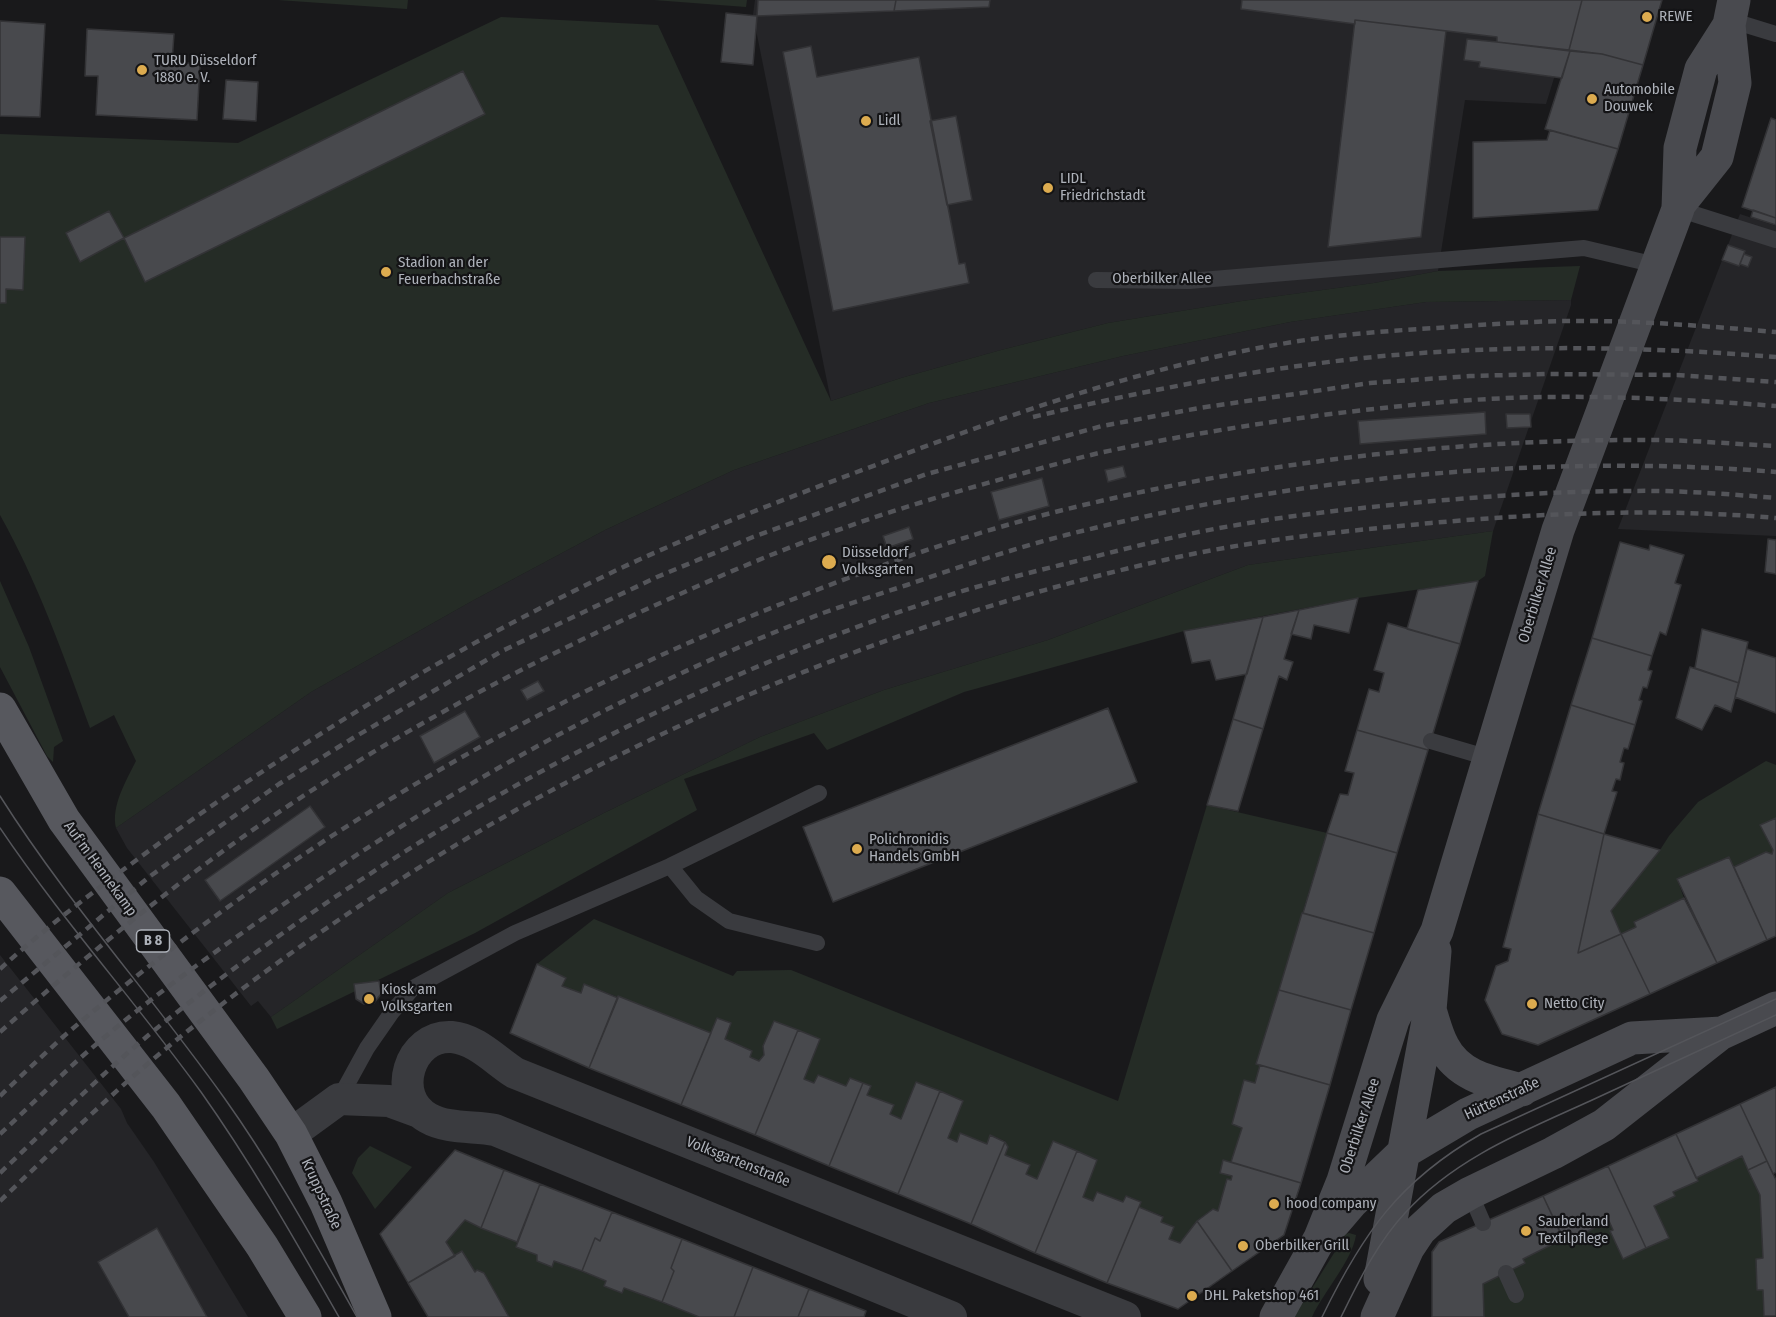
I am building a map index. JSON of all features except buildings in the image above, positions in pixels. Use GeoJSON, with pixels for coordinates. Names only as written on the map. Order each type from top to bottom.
{"type":"FeatureCollection","features":[{"type":"Feature","properties":{"kind":"main road","name":"Oberbilker Allee"},"geometry":{"type":"LineString","coordinates":[[1276,1317],[1320,1238],[1343,1181],[1393,1020],[1437,931],[1558,530],[1678,207],[1680,148],[1701,69],[1731,15]]}},
{"type":"Feature","properties":{"kind":"main road","name":"Auf'm Hennekamp"},"geometry":{"type":"LineString","coordinates":[[0,710],[64,820],[254,1078]]}},
{"type":"Feature","properties":{"kind":"main road"},"geometry":{"type":"LineString","coordinates":[[0,893],[151,1085],[262,1246],[305,1317]]}},
{"type":"Feature","properties":{"kind":"main road","name":"Oberbilker Allee"},"geometry":{"type":"LineString","coordinates":[[1372,1317],[1430,1011],[1437,931]]}},
{"type":"Feature","properties":{"kind":"main road","name":"Hüttenstraße"},"geometry":{"type":"LineString","coordinates":[[1377,1317],[1408,1248],[1420,1230],[1444,1208],[1604,1125],[1720,1034],[1776,1008]]}},
{"type":"Feature","properties":{"kind":"main road"},"geometry":{"type":"LineString","coordinates":[[1430,1011],[1443,1046],[1456,1065],[1479,1079],[1522,1090]]}},
{"type":"Feature","properties":{"kind":"main road","name":"Hüttenstraße"},"geometry":{"type":"LineString","coordinates":[[1320,1238],[1352,1202],[1404,1152],[1468,1114],[1632,1038],[1720,1034]]}},
{"type":"Feature","properties":{"kind":"main road","name":"Kruppstraße"},"geometry":{"type":"LineString","coordinates":[[254,1078],[291,1134],[326,1203],[375,1317]]}},
{"type":"Feature","properties":{"kind":"street","name":"Volksgartenstraße"},"geometry":{"type":"LineString","coordinates":[[419,1112],[412,1102],[406,1081],[410,1063],[425,1044],[451,1037],[469,1041],[515,1073],[1125,1317]]}},
{"type":"Feature","properties":{"kind":"street"},"geometry":{"type":"LineString","coordinates":[[291,1134],[339,1099],[389,1101],[419,1112],[439,1123],[495,1130],[951,1317]]}},
{"type":"Feature","properties":{"kind":"lane","name":"Oberbilker Allee"},"geometry":{"type":"LineString","coordinates":[[1731,15],[1776,34]]}},
{"type":"Feature","properties":{"kind":"lane"},"geometry":{"type":"LineString","coordinates":[[1678,207],[1776,240]]}},
{"type":"Feature","properties":{"kind":"lane","name":"Oberbilker Allee"},"geometry":{"type":"LineString","coordinates":[[1096,279],[1189,281],[1584,248],[1656,265]]}},
{"type":"Feature","properties":{"kind":"lane"},"geometry":{"type":"LineString","coordinates":[[1431,741],[1489,758]]}},
{"type":"Feature","properties":{"kind":"lane"},"geometry":{"type":"LineString","coordinates":[[339,1099],[392,1012],[413,988],[514,933],[670,866],[819,793]]}},
{"type":"Feature","properties":{"kind":"lane"},"geometry":{"type":"LineString","coordinates":[[670,866],[696,898],[729,921],[817,943]]}},
{"type":"Feature","properties":{"kind":"lane"},"geometry":{"type":"LineString","coordinates":[[1470,1193],[1483,1223]]}},
{"type":"Feature","properties":{"kind":"lane"},"geometry":{"type":"LineString","coordinates":[[1506,1273],[1516,1295]]}},
{"type":"Feature","properties":{"kind":"shaded area"},"geometry":{"type":"Polygon","coordinates":[[[278,0],[408,0],[407,9],[278,0]]]}},
{"type":"Feature","properties":{"kind":"shaded area"},"geometry":{"type":"Polygon","coordinates":[[[654,0],[747,0],[746,7],[654,0]]]}},
{"type":"Feature","properties":{"kind":"shaded area"},"geometry":{"type":"Polygon","coordinates":[[[755,0],[1578,0],[1546,104],[1465,100],[1438,271],[1374,283],[1242,301],[1108,323],[901,378],[831,401],[753,15],[755,0]]]}},
{"type":"Feature","properties":{"kind":"shaded area","name":"Stadion an der Feuerbachstraße"},"geometry":{"type":"Polygon","coordinates":[[[501,17],[658,25],[831,401],[901,378],[1108,323],[1242,301],[1374,283],[1438,271],[1580,266],[1571,300],[1426,302],[1290,322],[1123,356],[929,403],[734,470],[605,530],[472,601],[311,692],[116,828],[117,802],[136,761],[114,715],[90,728],[38,593],[0,515],[0,134],[238,143],[501,17]]]}},
{"type":"Feature","properties":{"kind":"shaded area"},"geometry":{"type":"Polygon","coordinates":[[[1740,214],[1776,226],[1776,536],[1618,529],[1740,214]]]}},
{"type":"Feature","properties":{"kind":"shaded area"},"geometry":{"type":"Polygon","coordinates":[[[1571,300],[1493,531],[1248,565],[1048,640],[884,690],[760,737],[448,893],[271,1017],[258,1001],[251,1006],[127,848],[116,828],[311,692],[472,601],[605,530],[734,470],[929,403],[1123,356],[1290,322],[1426,302],[1571,300]]]}},
{"type":"Feature","properties":{"kind":"shaded area"},"geometry":{"type":"Polygon","coordinates":[[[1493,531],[1485,576],[1478,581],[1358,598],[1184,631],[964,692],[827,750],[814,733],[684,779],[697,810],[475,933],[277,1029],[271,1017],[448,893],[760,737],[884,690],[1048,640],[1248,565],[1493,531]]]}},
{"type":"Feature","properties":{"kind":"shaded area"},"geometry":{"type":"Polygon","coordinates":[[[0,581],[29,647],[63,741],[54,747],[53,762],[47,756],[0,667],[0,581]]]}},
{"type":"Feature","properties":{"kind":"shaded area"},"geometry":{"type":"Polygon","coordinates":[[[1766,761],[1776,765],[1776,818],[1760,825],[1773,850],[1772,854],[1766,852],[1734,867],[1728,857],[1677,879],[1684,898],[1634,922],[1636,927],[1621,934],[1611,911],[1669,836],[1698,802],[1766,761]]]}},
{"type":"Feature","properties":{"kind":"shaded area"},"geometry":{"type":"Polygon","coordinates":[[[1207,805],[1327,833],[1256,1064],[1260,1065],[1255,1083],[1244,1080],[1232,1124],[1242,1128],[1231,1162],[1223,1160],[1220,1172],[1232,1176],[1231,1180],[1227,1180],[1218,1211],[1213,1209],[1197,1221],[1180,1243],[1169,1239],[1173,1227],[1161,1222],[1163,1216],[1139,1207],[1140,1201],[1127,1196],[1123,1202],[1098,1192],[1093,1201],[1083,1197],[1097,1160],[1054,1141],[1037,1179],[1026,1174],[1029,1165],[1005,1155],[1008,1147],[1005,1141],[990,1135],[987,1144],[960,1133],[957,1142],[948,1138],[962,1101],[916,1082],[901,1119],[890,1114],[894,1105],[867,1095],[871,1086],[850,1078],[846,1086],[818,1075],[814,1083],[804,1079],[819,1039],[774,1021],[763,1046],[764,1055],[759,1061],[750,1057],[752,1051],[725,1039],[731,1023],[711,1033],[584,984],[581,993],[562,986],[566,978],[537,964],[594,919],[733,976],[737,971],[791,970],[1118,1101],[1207,805]]]}},
{"type":"Feature","properties":{"kind":"shaded area"},"geometry":{"type":"Polygon","coordinates":[[[0,955],[121,1109],[127,1123],[154,1162],[248,1317],[0,1317],[0,955]]]}},
{"type":"Feature","properties":{"kind":"shaded area"},"geometry":{"type":"Polygon","coordinates":[[[370,1146],[412,1167],[375,1209],[352,1173],[358,1158],[370,1146]]]}},
{"type":"Feature","properties":{"kind":"shaded area"},"geometry":{"type":"Polygon","coordinates":[[[1742,1156],[1760,1195],[1763,1258],[1756,1259],[1757,1290],[1763,1290],[1764,1316],[1776,1317],[1484,1317],[1483,1284],[1525,1263],[1523,1259],[1563,1239],[1565,1242],[1609,1221],[1613,1230],[1610,1231],[1623,1259],[1668,1238],[1654,1206],[1675,1196],[1673,1192],[1697,1181],[1696,1178],[1742,1156]]]}},
{"type":"Feature","properties":{"kind":"shaded area"},"geometry":{"type":"Polygon","coordinates":[[[465,1220],[517,1242],[516,1247],[537,1255],[537,1261],[552,1266],[554,1261],[606,1281],[604,1286],[621,1293],[624,1288],[699,1317],[509,1317],[484,1273],[477,1270],[475,1272],[462,1251],[455,1256],[446,1242],[465,1220]]]}},
{"type":"Feature","properties":{"kind":"shaded area"},"geometry":{"type":"Polygon","coordinates":[[[1346,1234],[1356,1235],[1349,1255],[1312,1317],[1294,1317],[1346,1234]]]}},
{"type":"Feature","properties":{"kind":"tram line"},"geometry":{"type":"LineString","coordinates":[[0,796],[53,874],[197,1061],[243,1125],[294,1206],[357,1317]]}},
{"type":"Feature","properties":{"kind":"tram line"},"geometry":{"type":"LineString","coordinates":[[0,828],[48,895],[151,1026],[220,1119],[339,1317]]}},
{"type":"Feature","properties":{"kind":"tram line"},"geometry":{"type":"LineString","coordinates":[[1322,1317],[1353,1260],[1386,1212],[1405,1190],[1452,1152],[1481,1134],[1776,999]]}},
{"type":"Feature","properties":{"kind":"tram line"},"geometry":{"type":"LineString","coordinates":[[1341,1317],[1369,1263],[1395,1225],[1425,1194],[1468,1161],[1516,1135],[1776,1015]]}},
{"type":"Feature","properties":{"kind":"railway"},"geometry":{"type":"LineString","coordinates":[[0,969],[86,898],[229,794],[282,758],[448,658],[561,597],[683,540],[782,500],[979,427],[1078,394],[1179,365],[1281,344],[1339,336],[1397,330],[1562,321],[1642,322],[1776,332]]}},
{"type":"Feature","properties":{"kind":"railway"},"geometry":{"type":"LineString","coordinates":[[1033,417],[1115,398],[1239,375],[1415,353],[1570,348],[1776,357]]}},
{"type":"Feature","properties":{"kind":"railway"},"geometry":{"type":"LineString","coordinates":[[0,1001],[149,877],[279,784],[502,651],[657,577],[753,537],[927,474],[1102,426],[1199,408],[1370,383],[1470,376],[1547,374],[1677,375],[1776,382]]}},
{"type":"Feature","properties":{"kind":"railway"},"geometry":{"type":"LineString","coordinates":[[0,1032],[105,942],[215,857],[334,776],[421,724],[511,675],[649,608],[766,557],[884,514],[1090,455],[1249,426],[1364,410],[1441,402],[1543,397],[1660,399],[1776,406]]}},
{"type":"Feature","properties":{"kind":"railway"},"geometry":{"type":"LineString","coordinates":[[0,1096],[64,1036],[145,969],[229,906],[316,846],[405,790],[496,738],[590,689],[685,645],[849,578],[953,541],[1023,520],[1131,494],[1278,467],[1426,449],[1500,444],[1649,440],[1776,446]]}},
{"type":"Feature","properties":{"kind":"railway"},"geometry":{"type":"LineString","coordinates":[[0,1134],[78,1060],[166,988],[259,921],[381,839],[442,801],[565,731],[692,668],[823,613],[1026,546],[1152,515],[1239,498],[1418,475],[1509,469],[1599,466],[1688,467],[1776,472]]}},
{"type":"Feature","properties":{"kind":"railway"},"geometry":{"type":"LineString","coordinates":[[0,1173],[103,1075],[167,1020],[257,952],[350,887],[446,826],[544,770],[645,718],[747,671],[852,629],[959,592],[1026,574],[1182,535],[1283,518],[1422,502],[1551,493],[1665,491],[1776,498]]}},
{"type":"Feature","properties":{"kind":"railway"},"geometry":{"type":"LineString","coordinates":[[0,1201],[107,1100],[174,1042],[286,957],[402,878],[523,806],[648,741],[776,683],[908,633],[1042,591],[1178,557],[1241,545],[1399,526],[1560,514],[1690,513],[1776,518]]}},
{"type":"Feature","properties":{"kind":"place","name":"REWE"},"geometry":{"type":"Point","coordinates":[1647,17]}},
{"type":"Feature","properties":{"kind":"place","name":"TURU Düsseldorf 1880 e. V."},"geometry":{"type":"Point","coordinates":[142,70]}},
{"type":"Feature","properties":{"kind":"place","name":"Automobile Douwek"},"geometry":{"type":"Point","coordinates":[1592,99]}},
{"type":"Feature","properties":{"kind":"place","name":"Lidl"},"geometry":{"type":"Point","coordinates":[866,121]}},
{"type":"Feature","properties":{"kind":"place","name":"LIDL Friedrichstadt"},"geometry":{"type":"Point","coordinates":[1048,188]}},
{"type":"Feature","properties":{"kind":"place","name":"Stadion an der Feuerbachstraße"},"geometry":{"type":"Point","coordinates":[386,272]}},
{"type":"Feature","properties":{"kind":"place","name":"Düsseldorf Volksgarten"},"geometry":{"type":"Point","coordinates":[829,562]}},
{"type":"Feature","properties":{"kind":"place","name":"Polichronidis Handels GmbH"},"geometry":{"type":"Point","coordinates":[857,849]}},
{"type":"Feature","properties":{"kind":"place","name":"Kiosk am Volksgarten"},"geometry":{"type":"Point","coordinates":[369,999]}},
{"type":"Feature","properties":{"kind":"place","name":"Netto City"},"geometry":{"type":"Point","coordinates":[1532,1004]}},
{"type":"Feature","properties":{"kind":"place","name":"hood company"},"geometry":{"type":"Point","coordinates":[1274,1204]}},
{"type":"Feature","properties":{"kind":"place","name":"Sauberland Textilpflege"},"geometry":{"type":"Point","coordinates":[1526,1231]}},
{"type":"Feature","properties":{"kind":"place","name":"Oberbilker Grill"},"geometry":{"type":"Point","coordinates":[1243,1246]}},
{"type":"Feature","properties":{"kind":"place","name":"DHL Paketshop 461"},"geometry":{"type":"Point","coordinates":[1192,1296]}}]}
